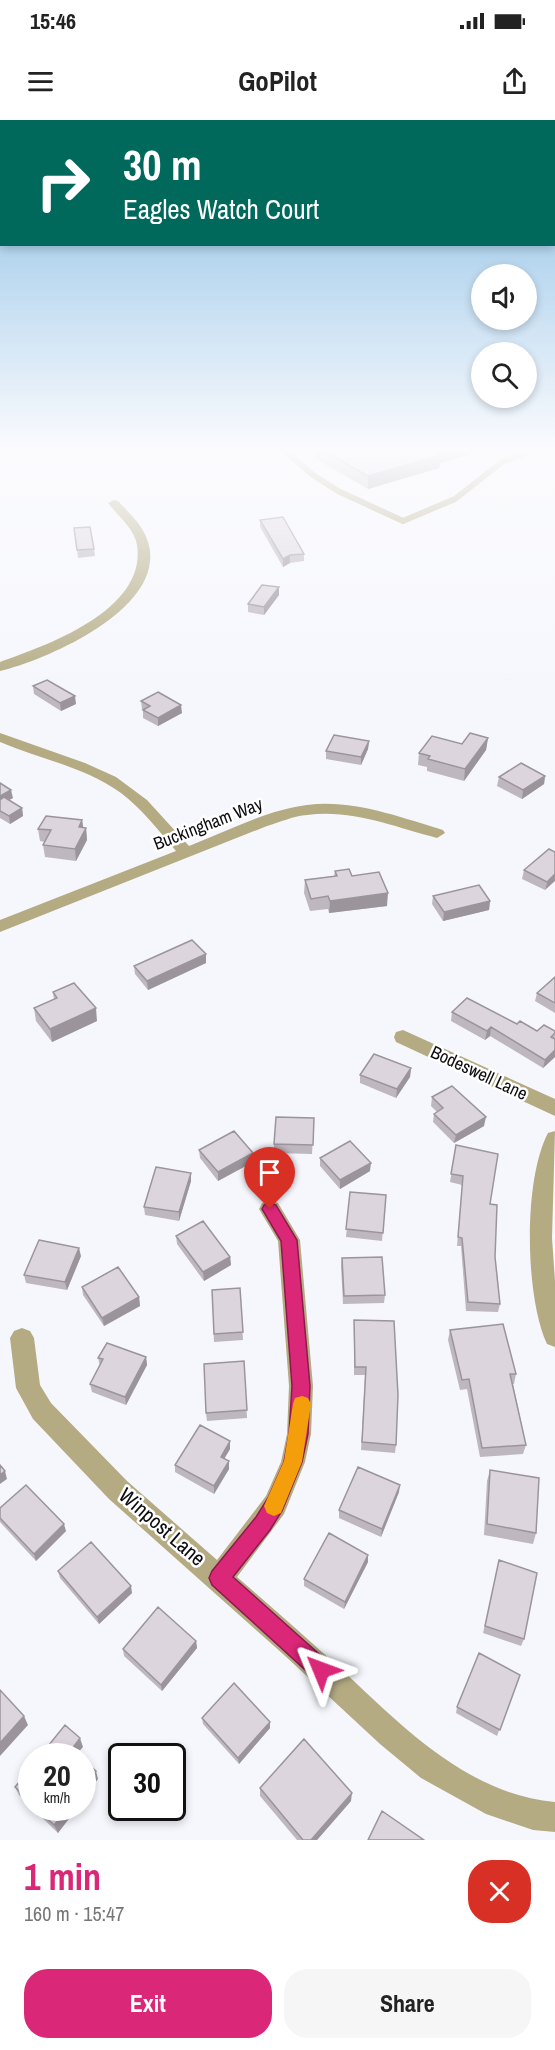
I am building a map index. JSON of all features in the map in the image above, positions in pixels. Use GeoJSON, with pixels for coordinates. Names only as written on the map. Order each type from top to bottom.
{"type":"FeatureCollection","features":[{"type":"Feature","properties":{"kind":"street"},"geometry":{"type":"LineString","coordinates":[[0,667],[70,639],[110,613],[138,579],[144,560],[143,546],[136,529]]}},
{"type":"Feature","properties":{"kind":"street"},"geometry":{"type":"LineString","coordinates":[[0,737],[78,766],[124,788],[186,852]]}},
{"type":"Feature","properties":{"kind":"street","name":"Buckingham Way"},"geometry":{"type":"LineString","coordinates":[[0,926],[261,823],[304,810],[351,811],[437,833]]}},
{"type":"Feature","properties":{"kind":"street","name":"Bodeswell Lane"},"geometry":{"type":"LineString","coordinates":[[403,1037],[555,1108]]}},
{"type":"Feature","properties":{"kind":"street"},"geometry":{"type":"LineString","coordinates":[[555,1139],[549,1192],[548,1233],[541,1273],[555,1337]]}},
{"type":"Feature","properties":{"kind":"street"},"geometry":{"type":"LineString","coordinates":[[219,1578],[275,1505],[293,1462],[299,1434],[301,1386],[289,1240],[270,1209]]}},
{"type":"Feature","properties":{"kind":"street","name":"Winpost Lane"},"geometry":{"type":"LineString","coordinates":[[22,1338],[28,1388],[42,1411],[118,1490],[219,1578],[390,1734],[432,1768],[486,1799],[532,1815],[555,1817]]}},
{"type":"Feature","properties":{"kind":"building"},"geometry":{"type":"Polygon","coordinates":[[[74,529],[90,529],[94,549],[77,550],[74,529]]]}},
{"type":"Feature","properties":{"kind":"building"},"geometry":{"type":"Polygon","coordinates":[[[265,529],[290,529],[304,554],[290,555],[283,559],[265,529]]]}},
{"type":"Feature","properties":{"kind":"building"},"geometry":{"type":"Polygon","coordinates":[[[262,585],[279,587],[264,607],[248,604],[262,585]]]}},
{"type":"Feature","properties":{"kind":"building"},"geometry":{"type":"Polygon","coordinates":[[[47,680],[75,696],[60,703],[33,686],[47,680]]]}},
{"type":"Feature","properties":{"kind":"building"},"geometry":{"type":"Polygon","coordinates":[[[158,692],[181,705],[158,718],[143,710],[150,706],[141,701],[158,692]]]}},
{"type":"Feature","properties":{"kind":"building"},"geometry":{"type":"Polygon","coordinates":[[[470,733],[488,738],[465,769],[428,759],[430,756],[419,753],[432,736],[462,744],[470,733]]]}},
{"type":"Feature","properties":{"kind":"building"},"geometry":{"type":"Polygon","coordinates":[[[334,735],[369,741],[361,757],[326,751],[334,735]]]}},
{"type":"Feature","properties":{"kind":"building"},"geometry":{"type":"Polygon","coordinates":[[[521,763],[545,776],[523,790],[499,777],[521,763]]]}},
{"type":"Feature","properties":{"kind":"building"},"geometry":{"type":"Polygon","coordinates":[[[0,783],[11,790],[0,796],[0,783]]]}},
{"type":"Feature","properties":{"kind":"building"},"geometry":{"type":"Polygon","coordinates":[[[4,797],[22,808],[9,816],[0,811],[0,800],[4,797]]]}},
{"type":"Feature","properties":{"kind":"building"},"geometry":{"type":"Polygon","coordinates":[[[46,816],[82,820],[79,827],[86,828],[75,849],[43,845],[51,830],[38,829],[46,816]]]}},
{"type":"Feature","properties":{"kind":"building"},"geometry":{"type":"Polygon","coordinates":[[[549,849],[555,852],[555,874],[547,882],[524,870],[549,849]]]}},
{"type":"Feature","properties":{"kind":"building"},"geometry":{"type":"Polygon","coordinates":[[[349,869],[352,876],[379,872],[388,893],[330,901],[328,896],[311,899],[305,880],[337,876],[335,871],[349,869]]]}},
{"type":"Feature","properties":{"kind":"building"},"geometry":{"type":"Polygon","coordinates":[[[479,885],[490,901],[444,912],[433,896],[479,885]]]}},
{"type":"Feature","properties":{"kind":"building"},"geometry":{"type":"Polygon","coordinates":[[[192,940],[206,954],[147,981],[134,966],[192,940]]]}},
{"type":"Feature","properties":{"kind":"building"},"geometry":{"type":"Polygon","coordinates":[[[555,977],[555,1003],[537,993],[555,977]]]}},
{"type":"Feature","properties":{"kind":"building"},"geometry":{"type":"Polygon","coordinates":[[[74,983],[96,1008],[50,1029],[34,1008],[57,998],[53,992],[74,983]]]}},
{"type":"Feature","properties":{"kind":"building"},"geometry":{"type":"Polygon","coordinates":[[[467,998],[517,1024],[520,1021],[537,1031],[544,1025],[555,1031],[551,1037],[555,1039],[555,1050],[545,1060],[491,1027],[487,1031],[452,1012],[467,998]]]}},
{"type":"Feature","properties":{"kind":"building"},"geometry":{"type":"Polygon","coordinates":[[[374,1054],[411,1068],[397,1089],[360,1075],[374,1054]]]}},
{"type":"Feature","properties":{"kind":"building"},"geometry":{"type":"Polygon","coordinates":[[[452,1086],[486,1117],[456,1135],[434,1114],[443,1108],[432,1097],[452,1086]]]}},
{"type":"Feature","properties":{"kind":"building"},"geometry":{"type":"Polygon","coordinates":[[[276,1117],[314,1118],[313,1145],[274,1144],[276,1117]]]}},
{"type":"Feature","properties":{"kind":"building"},"geometry":{"type":"Polygon","coordinates":[[[234,1131],[253,1153],[218,1172],[199,1150],[234,1131]]]}},
{"type":"Feature","properties":{"kind":"building"},"geometry":{"type":"Polygon","coordinates":[[[350,1141],[371,1163],[340,1180],[320,1158],[350,1141]]]}},
{"type":"Feature","properties":{"kind":"building"},"geometry":{"type":"Polygon","coordinates":[[[456,1145],[498,1154],[490,1204],[497,1205],[495,1257],[500,1304],[468,1302],[462,1238],[458,1237],[463,1176],[451,1174],[456,1145]]]}},
{"type":"Feature","properties":{"kind":"building"},"geometry":{"type":"Polygon","coordinates":[[[156,1167],[191,1173],[179,1212],[144,1207],[156,1167]]]}},
{"type":"Feature","properties":{"kind":"building"},"geometry":{"type":"Polygon","coordinates":[[[350,1192],[386,1195],[383,1233],[346,1229],[350,1192]]]}},
{"type":"Feature","properties":{"kind":"building"},"geometry":{"type":"Polygon","coordinates":[[[203,1221],[230,1257],[203,1272],[176,1236],[203,1221]]]}},
{"type":"Feature","properties":{"kind":"building"},"geometry":{"type":"Polygon","coordinates":[[[39,1240],[79,1248],[65,1282],[24,1275],[39,1240]]]}},
{"type":"Feature","properties":{"kind":"building"},"geometry":{"type":"Polygon","coordinates":[[[382,1257],[385,1295],[344,1296],[342,1258],[382,1257]]]}},
{"type":"Feature","properties":{"kind":"building"},"geometry":{"type":"Polygon","coordinates":[[[118,1267],[139,1297],[102,1318],[82,1287],[118,1267]]]}},
{"type":"Feature","properties":{"kind":"building"},"geometry":{"type":"Polygon","coordinates":[[[240,1288],[243,1332],[214,1334],[212,1290],[240,1288]]]}},
{"type":"Feature","properties":{"kind":"building"},"geometry":{"type":"Polygon","coordinates":[[[354,1320],[394,1321],[398,1395],[396,1445],[362,1442],[366,1367],[355,1367],[354,1320]]]}},
{"type":"Feature","properties":{"kind":"building"},"geometry":{"type":"Polygon","coordinates":[[[503,1324],[516,1374],[510,1374],[526,1445],[482,1448],[469,1379],[462,1380],[450,1330],[503,1324]]]}},
{"type":"Feature","properties":{"kind":"building"},"geometry":{"type":"Polygon","coordinates":[[[107,1343],[146,1357],[125,1397],[90,1384],[103,1359],[98,1358],[107,1343]]]}},
{"type":"Feature","properties":{"kind":"building"},"geometry":{"type":"Polygon","coordinates":[[[244,1361],[247,1410],[206,1413],[204,1364],[244,1361]]]}},
{"type":"Feature","properties":{"kind":"building"},"geometry":{"type":"Polygon","coordinates":[[[200,1425],[230,1441],[221,1457],[229,1461],[214,1486],[175,1465],[200,1425]]]}},
{"type":"Feature","properties":{"kind":"building"},"geometry":{"type":"Polygon","coordinates":[[[0,1465],[5,1471],[0,1475],[0,1465]]]}},
{"type":"Feature","properties":{"kind":"building"},"geometry":{"type":"Polygon","coordinates":[[[358,1467],[400,1485],[382,1529],[339,1510],[358,1467]]]}},
{"type":"Feature","properties":{"kind":"building"},"geometry":{"type":"Polygon","coordinates":[[[490,1470],[539,1478],[536,1533],[487,1524],[490,1470]]]}},
{"type":"Feature","properties":{"kind":"building"},"geometry":{"type":"Polygon","coordinates":[[[26,1485],[64,1524],[34,1554],[0,1518],[0,1508],[26,1485]]]}},
{"type":"Feature","properties":{"kind":"building"},"geometry":{"type":"Polygon","coordinates":[[[329,1533],[368,1555],[345,1602],[304,1579],[329,1533]]]}},
{"type":"Feature","properties":{"kind":"building"},"geometry":{"type":"Polygon","coordinates":[[[91,1542],[131,1586],[97,1617],[58,1571],[91,1542]]]}},
{"type":"Feature","properties":{"kind":"building"},"geometry":{"type":"Polygon","coordinates":[[[499,1560],[537,1573],[524,1639],[485,1626],[499,1560]]]}},
{"type":"Feature","properties":{"kind":"building"},"geometry":{"type":"Polygon","coordinates":[[[158,1607],[196,1641],[161,1685],[123,1649],[158,1607]]]}},
{"type":"Feature","properties":{"kind":"building"},"geometry":{"type":"Polygon","coordinates":[[[479,1653],[520,1675],[500,1730],[457,1707],[479,1653]]]}},
{"type":"Feature","properties":{"kind":"building"},"geometry":{"type":"Polygon","coordinates":[[[234,1683],[270,1722],[238,1758],[202,1718],[234,1683]]]}},
{"type":"Feature","properties":{"kind":"building"},"geometry":{"type":"Polygon","coordinates":[[[0,1690],[24,1716],[0,1743],[0,1690]]]}},
{"type":"Feature","properties":{"kind":"building"},"geometry":{"type":"Polygon","coordinates":[[[65,1725],[80,1738],[76,1743],[50,1743],[65,1725]]]}},
{"type":"Feature","properties":{"kind":"building"},"geometry":{"type":"Polygon","coordinates":[[[304,1739],[352,1793],[311,1840],[303,1840],[260,1788],[304,1739]]]}},
{"type":"Feature","properties":{"kind":"building"},"geometry":{"type":"Polygon","coordinates":[[[382,1811],[424,1840],[368,1840],[382,1811]]]}},
{"type":"Feature","properties":{"kind":"slow traffic"},"geometry":{"type":"LineString","coordinates":[[274,1506],[284,1488],[293,1462],[302,1404]]}},
{"type":"Feature","properties":{"kind":"route"},"geometry":{"type":"LineString","coordinates":[[270,1209],[289,1240],[301,1386],[302,1408],[299,1434],[293,1462],[275,1505],[219,1578],[321,1670]]}}]}
